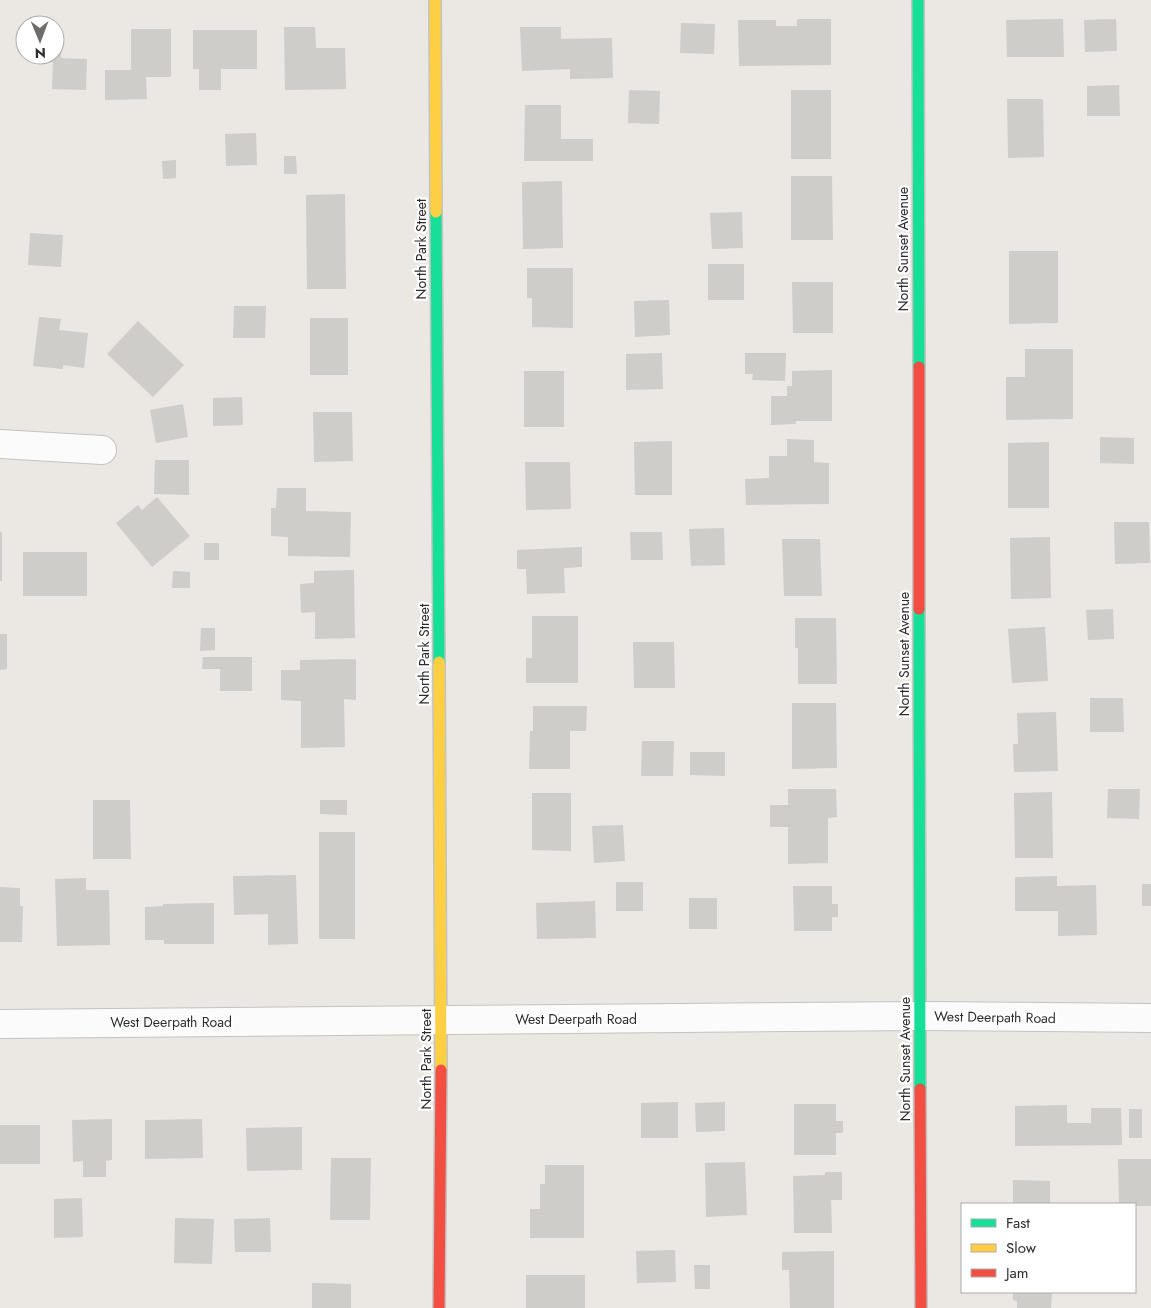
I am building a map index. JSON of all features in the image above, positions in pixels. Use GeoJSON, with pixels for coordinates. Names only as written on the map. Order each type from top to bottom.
{"type":"FeatureCollection","features":[{"type":"Feature","properties":{"kind":"street","name":"North Park Street"},"geometry":{"type":"LineString","coordinates":[[435,0],[441,1020],[439,1308]]}},
{"type":"Feature","properties":{"kind":"street","name":"North Sunset Avenue"},"geometry":{"type":"LineString","coordinates":[[918,0],[922,1308]]}},
{"type":"Feature","properties":{"kind":"street"},"geometry":{"type":"LineString","coordinates":[[0,444],[102,450]]}},
{"type":"Feature","properties":{"kind":"street","name":"West Deerpath Road"},"geometry":{"type":"LineString","coordinates":[[0,1024],[920,1016],[1151,1018]]}},
{"type":"Feature","properties":{"kind":"building"},"geometry":{"type":"Polygon","coordinates":[[[797,19],[831,19],[831,65],[739,66],[738,20],[776,20],[776,26],[797,26],[797,19]]]}},
{"type":"Feature","properties":{"kind":"building"},"geometry":{"type":"Polygon","coordinates":[[[1063,19],[1064,57],[1007,57],[1006,20],[1063,19]]]}},
{"type":"Feature","properties":{"kind":"building"},"geometry":{"type":"Polygon","coordinates":[[[1116,19],[1117,51],[1085,52],[1084,20],[1116,19]]]}},
{"type":"Feature","properties":{"kind":"building"},"geometry":{"type":"Polygon","coordinates":[[[681,23],[715,24],[714,54],[680,53],[681,23]]]}},
{"type":"Feature","properties":{"kind":"building"},"geometry":{"type":"Polygon","coordinates":[[[284,27],[315,27],[316,48],[345,48],[346,89],[285,90],[284,27]]]}},
{"type":"Feature","properties":{"kind":"building"},"geometry":{"type":"Polygon","coordinates":[[[520,27],[561,27],[561,39],[612,38],[613,78],[570,79],[570,69],[522,71],[520,27]]]}},
{"type":"Feature","properties":{"kind":"building"},"geometry":{"type":"Polygon","coordinates":[[[131,29],[171,29],[171,77],[146,77],[147,99],[105,100],[105,70],[131,70],[131,29]]]}},
{"type":"Feature","properties":{"kind":"building"},"geometry":{"type":"Polygon","coordinates":[[[193,30],[257,30],[257,69],[221,69],[221,90],[199,90],[199,69],[193,69],[193,30]]]}},
{"type":"Feature","properties":{"kind":"building"},"geometry":{"type":"Polygon","coordinates":[[[65,58],[87,59],[86,90],[52,89],[53,65],[65,65],[65,58]]]}},
{"type":"Feature","properties":{"kind":"building"},"geometry":{"type":"Polygon","coordinates":[[[1119,85],[1120,116],[1087,116],[1087,86],[1119,85]]]}},
{"type":"Feature","properties":{"kind":"building"},"geometry":{"type":"Polygon","coordinates":[[[629,90],[660,91],[659,124],[628,123],[629,90]]]}},
{"type":"Feature","properties":{"kind":"building"},"geometry":{"type":"Polygon","coordinates":[[[791,90],[831,90],[831,159],[791,159],[791,90]]]}},
{"type":"Feature","properties":{"kind":"building"},"geometry":{"type":"Polygon","coordinates":[[[1007,99],[1043,99],[1044,157],[1008,158],[1007,99]]]}},
{"type":"Feature","properties":{"kind":"building"},"geometry":{"type":"Polygon","coordinates":[[[525,105],[561,105],[561,139],[593,139],[593,161],[524,161],[525,105]]]}},
{"type":"Feature","properties":{"kind":"building"},"geometry":{"type":"Polygon","coordinates":[[[256,133],[257,165],[226,166],[225,134],[256,133]]]}},
{"type":"Feature","properties":{"kind":"building"},"geometry":{"type":"Polygon","coordinates":[[[284,156],[296,156],[297,174],[284,174],[284,156]]]}},
{"type":"Feature","properties":{"kind":"building"},"geometry":{"type":"Polygon","coordinates":[[[176,160],[176,178],[163,179],[162,161],[176,160]]]}},
{"type":"Feature","properties":{"kind":"building"},"geometry":{"type":"Polygon","coordinates":[[[791,176],[832,176],[833,240],[791,240],[791,176]]]}},
{"type":"Feature","properties":{"kind":"building"},"geometry":{"type":"Polygon","coordinates":[[[562,181],[563,248],[523,249],[522,182],[562,181]]]}},
{"type":"Feature","properties":{"kind":"building"},"geometry":{"type":"Polygon","coordinates":[[[345,194],[346,289],[307,289],[306,195],[345,194]]]}},
{"type":"Feature","properties":{"kind":"building"},"geometry":{"type":"Polygon","coordinates":[[[742,212],[743,248],[712,249],[710,213],[742,212]]]}},
{"type":"Feature","properties":{"kind":"building"},"geometry":{"type":"Polygon","coordinates":[[[30,233],[63,235],[61,267],[28,265],[30,233]]]}},
{"type":"Feature","properties":{"kind":"building"},"geometry":{"type":"Polygon","coordinates":[[[1009,251],[1058,251],[1058,323],[1009,324],[1009,251]]]}},
{"type":"Feature","properties":{"kind":"building"},"geometry":{"type":"Polygon","coordinates":[[[708,264],[744,264],[744,300],[708,300],[708,264]]]}},
{"type":"Feature","properties":{"kind":"building"},"geometry":{"type":"Polygon","coordinates":[[[527,268],[573,268],[573,328],[532,327],[532,298],[527,298],[527,268]]]}},
{"type":"Feature","properties":{"kind":"building"},"geometry":{"type":"Polygon","coordinates":[[[792,282],[833,282],[833,333],[793,333],[792,282]]]}},
{"type":"Feature","properties":{"kind":"building"},"geometry":{"type":"Polygon","coordinates":[[[669,300],[670,335],[635,337],[634,301],[669,300]]]}},
{"type":"Feature","properties":{"kind":"building"},"geometry":{"type":"Polygon","coordinates":[[[234,306],[266,306],[265,338],[233,338],[234,306]]]}},
{"type":"Feature","properties":{"kind":"building"},"geometry":{"type":"Polygon","coordinates":[[[39,317],[61,319],[59,330],[88,333],[84,368],[63,365],[63,369],[33,366],[39,317]]]}},
{"type":"Feature","properties":{"kind":"building"},"geometry":{"type":"Polygon","coordinates":[[[310,318],[348,318],[348,375],[310,375],[310,318]]]}},
{"type":"Feature","properties":{"kind":"building"},"geometry":{"type":"Polygon","coordinates":[[[138,321],[184,365],[153,397],[107,354],[138,321]]]}},
{"type":"Feature","properties":{"kind":"building"},"geometry":{"type":"Polygon","coordinates":[[[1025,349],[1073,349],[1073,419],[1006,420],[1006,377],[1025,377],[1025,349]]]}},
{"type":"Feature","properties":{"kind":"building"},"geometry":{"type":"Polygon","coordinates":[[[662,353],[663,389],[626,390],[626,354],[662,353]]]}},
{"type":"Feature","properties":{"kind":"building"},"geometry":{"type":"Polygon","coordinates":[[[745,353],[786,353],[785,381],[752,380],[753,374],[745,374],[745,353]]]}},
{"type":"Feature","properties":{"kind":"building"},"geometry":{"type":"Polygon","coordinates":[[[832,370],[832,421],[796,421],[796,424],[771,425],[771,396],[787,396],[787,386],[792,386],[792,371],[832,370]]]}},
{"type":"Feature","properties":{"kind":"building"},"geometry":{"type":"Polygon","coordinates":[[[524,371],[564,371],[564,427],[524,427],[524,371]]]}},
{"type":"Feature","properties":{"kind":"building"},"geometry":{"type":"Polygon","coordinates":[[[242,397],[243,425],[213,426],[213,398],[242,397]]]}},
{"type":"Feature","properties":{"kind":"building"},"geometry":{"type":"Polygon","coordinates":[[[183,404],[188,437],[156,443],[150,410],[183,404]]]}},
{"type":"Feature","properties":{"kind":"building"},"geometry":{"type":"Polygon","coordinates":[[[313,412],[352,412],[353,461],[314,462],[313,412]]]}},
{"type":"Feature","properties":{"kind":"building"},"geometry":{"type":"Polygon","coordinates":[[[1100,437],[1134,438],[1134,464],[1100,463],[1100,437]]]}},
{"type":"Feature","properties":{"kind":"building"},"geometry":{"type":"Polygon","coordinates":[[[787,439],[814,440],[814,462],[829,463],[829,504],[746,505],[745,479],[769,478],[769,456],[787,456],[787,439]]]}},
{"type":"Feature","properties":{"kind":"building"},"geometry":{"type":"Polygon","coordinates":[[[672,441],[672,495],[635,495],[634,442],[672,441]]]}},
{"type":"Feature","properties":{"kind":"building"},"geometry":{"type":"Polygon","coordinates":[[[1049,442],[1049,508],[1008,508],[1008,443],[1049,442]]]}},
{"type":"Feature","properties":{"kind":"building"},"geometry":{"type":"Polygon","coordinates":[[[155,460],[189,460],[189,495],[154,494],[155,460]]]}},
{"type":"Feature","properties":{"kind":"building"},"geometry":{"type":"Polygon","coordinates":[[[525,462],[570,462],[571,509],[526,510],[525,462]]]}},
{"type":"Feature","properties":{"kind":"building"},"geometry":{"type":"Polygon","coordinates":[[[277,488],[306,488],[306,511],[351,512],[350,557],[288,556],[288,537],[271,536],[271,508],[276,508],[277,488]]]}},
{"type":"Feature","properties":{"kind":"building"},"geometry":{"type":"Polygon","coordinates":[[[157,497],[190,536],[152,567],[116,523],[138,505],[142,510],[157,497]]]}},
{"type":"Feature","properties":{"kind":"building"},"geometry":{"type":"Polygon","coordinates":[[[1114,522],[1149,522],[1150,563],[1115,564],[1114,522]]]}},
{"type":"Feature","properties":{"kind":"building"},"geometry":{"type":"Polygon","coordinates":[[[724,528],[725,565],[691,566],[689,529],[724,528]]]}},
{"type":"Feature","properties":{"kind":"building"},"geometry":{"type":"Polygon","coordinates":[[[0,532],[2,532],[2,581],[0,581],[0,532]]]}},
{"type":"Feature","properties":{"kind":"building"},"geometry":{"type":"Polygon","coordinates":[[[630,532],[662,532],[663,560],[631,560],[630,532]]]}},
{"type":"Feature","properties":{"kind":"building"},"geometry":{"type":"Polygon","coordinates":[[[1050,537],[1051,598],[1011,599],[1010,538],[1050,537]]]}},
{"type":"Feature","properties":{"kind":"building"},"geometry":{"type":"Polygon","coordinates":[[[782,539],[820,539],[822,596],[784,596],[782,539]]]}},
{"type":"Feature","properties":{"kind":"building"},"geometry":{"type":"Polygon","coordinates":[[[204,543],[219,543],[219,560],[204,560],[204,543]]]}},
{"type":"Feature","properties":{"kind":"building"},"geometry":{"type":"Polygon","coordinates":[[[582,547],[582,567],[564,568],[565,593],[527,594],[526,569],[517,569],[517,550],[582,547]]]}},
{"type":"Feature","properties":{"kind":"building"},"geometry":{"type":"Polygon","coordinates":[[[23,552],[87,552],[87,596],[23,596],[23,552]]]}},
{"type":"Feature","properties":{"kind":"building"},"geometry":{"type":"Polygon","coordinates":[[[354,570],[355,638],[315,639],[315,612],[301,613],[300,584],[314,583],[314,571],[354,570]]]}},
{"type":"Feature","properties":{"kind":"building"},"geometry":{"type":"Polygon","coordinates":[[[173,571],[190,572],[190,588],[172,588],[173,571]]]}},
{"type":"Feature","properties":{"kind":"building"},"geometry":{"type":"Polygon","coordinates":[[[1113,609],[1114,639],[1088,640],[1086,610],[1113,609]]]}},
{"type":"Feature","properties":{"kind":"building"},"geometry":{"type":"Polygon","coordinates":[[[532,616],[578,616],[578,683],[526,683],[526,658],[532,658],[532,616]]]}},
{"type":"Feature","properties":{"kind":"building"},"geometry":{"type":"Polygon","coordinates":[[[795,618],[836,618],[837,684],[798,684],[798,648],[795,648],[795,618]]]}},
{"type":"Feature","properties":{"kind":"building"},"geometry":{"type":"Polygon","coordinates":[[[1045,627],[1048,681],[1012,683],[1008,629],[1045,627]]]}},
{"type":"Feature","properties":{"kind":"building"},"geometry":{"type":"Polygon","coordinates":[[[201,628],[215,628],[215,650],[200,651],[201,628]]]}},
{"type":"Feature","properties":{"kind":"building"},"geometry":{"type":"Polygon","coordinates":[[[0,634],[7,634],[7,669],[0,670],[0,634]]]}},
{"type":"Feature","properties":{"kind":"building"},"geometry":{"type":"Polygon","coordinates":[[[633,642],[674,642],[675,688],[634,688],[633,642]]]}},
{"type":"Feature","properties":{"kind":"building"},"geometry":{"type":"Polygon","coordinates":[[[203,657],[252,657],[252,691],[220,691],[220,669],[202,669],[203,657]]]}},
{"type":"Feature","properties":{"kind":"building"},"geometry":{"type":"Polygon","coordinates":[[[356,659],[356,700],[344,699],[345,747],[301,748],[301,701],[281,700],[281,670],[300,670],[300,660],[356,659]]]}},
{"type":"Feature","properties":{"kind":"building"},"geometry":{"type":"Polygon","coordinates":[[[1090,698],[1123,698],[1124,732],[1090,732],[1090,698]]]}},
{"type":"Feature","properties":{"kind":"building"},"geometry":{"type":"Polygon","coordinates":[[[792,703],[836,703],[837,768],[792,769],[792,703]]]}},
{"type":"Feature","properties":{"kind":"building"},"geometry":{"type":"Polygon","coordinates":[[[533,706],[587,706],[586,731],[570,731],[570,769],[529,769],[530,731],[533,731],[533,706]]]}},
{"type":"Feature","properties":{"kind":"building"},"geometry":{"type":"Polygon","coordinates":[[[1056,712],[1058,771],[1014,772],[1013,744],[1018,744],[1017,713],[1056,712]]]}},
{"type":"Feature","properties":{"kind":"building"},"geometry":{"type":"Polygon","coordinates":[[[642,741],[674,741],[673,776],[641,776],[642,741]]]}},
{"type":"Feature","properties":{"kind":"building"},"geometry":{"type":"Polygon","coordinates":[[[690,752],[725,752],[725,776],[690,775],[690,752]]]}},
{"type":"Feature","properties":{"kind":"building"},"geometry":{"type":"Polygon","coordinates":[[[788,789],[836,789],[837,817],[828,818],[828,863],[788,864],[788,827],[770,827],[770,805],[788,805],[788,789]]]}},
{"type":"Feature","properties":{"kind":"building"},"geometry":{"type":"Polygon","coordinates":[[[1108,789],[1140,789],[1139,819],[1107,818],[1108,789]]]}},
{"type":"Feature","properties":{"kind":"building"},"geometry":{"type":"Polygon","coordinates":[[[1052,792],[1053,858],[1015,858],[1014,793],[1052,792]]]}},
{"type":"Feature","properties":{"kind":"building"},"geometry":{"type":"Polygon","coordinates":[[[532,793],[571,793],[571,851],[532,850],[532,793]]]}},
{"type":"Feature","properties":{"kind":"building"},"geometry":{"type":"Polygon","coordinates":[[[93,800],[130,800],[131,859],[93,859],[93,800]]]}},
{"type":"Feature","properties":{"kind":"building"},"geometry":{"type":"Polygon","coordinates":[[[320,800],[347,800],[347,815],[320,814],[320,800]]]}},
{"type":"Feature","properties":{"kind":"building"},"geometry":{"type":"Polygon","coordinates":[[[623,825],[625,861],[594,863],[592,826],[623,825]]]}},
{"type":"Feature","properties":{"kind":"building"},"geometry":{"type":"Polygon","coordinates":[[[319,832],[355,832],[355,939],[319,939],[319,832]]]}},
{"type":"Feature","properties":{"kind":"building"},"geometry":{"type":"Polygon","coordinates":[[[296,875],[298,944],[268,945],[268,914],[234,915],[233,876],[296,875]]]}},
{"type":"Feature","properties":{"kind":"building"},"geometry":{"type":"Polygon","coordinates":[[[1057,876],[1057,886],[1096,885],[1097,935],[1058,936],[1058,911],[1015,911],[1015,877],[1057,876]]]}},
{"type":"Feature","properties":{"kind":"building"},"geometry":{"type":"Polygon","coordinates":[[[86,878],[86,890],[109,890],[110,945],[57,946],[55,879],[86,878]]]}},
{"type":"Feature","properties":{"kind":"building"},"geometry":{"type":"Polygon","coordinates":[[[616,882],[643,882],[643,911],[616,911],[616,882]]]}},
{"type":"Feature","properties":{"kind":"building"},"geometry":{"type":"Polygon","coordinates":[[[1142,884],[1151,884],[1151,906],[1142,906],[1142,884]]]}},
{"type":"Feature","properties":{"kind":"building"},"geometry":{"type":"Polygon","coordinates":[[[793,886],[832,886],[832,904],[838,904],[838,917],[832,917],[832,931],[794,931],[793,886]]]}},
{"type":"Feature","properties":{"kind":"building"},"geometry":{"type":"Polygon","coordinates":[[[0,887],[20,888],[20,906],[23,906],[22,942],[0,942],[0,887]]]}},
{"type":"Feature","properties":{"kind":"building"},"geometry":{"type":"Polygon","coordinates":[[[689,898],[717,898],[717,929],[689,929],[689,898]]]}},
{"type":"Feature","properties":{"kind":"building"},"geometry":{"type":"Polygon","coordinates":[[[595,901],[596,938],[537,939],[536,903],[595,901]]]}},
{"type":"Feature","properties":{"kind":"building"},"geometry":{"type":"Polygon","coordinates":[[[214,903],[214,944],[164,944],[164,940],[145,940],[145,907],[163,906],[163,904],[214,903]]]}},
{"type":"Feature","properties":{"kind":"building"},"geometry":{"type":"Polygon","coordinates":[[[678,1102],[678,1138],[641,1138],[641,1103],[678,1102]]]}},
{"type":"Feature","properties":{"kind":"building"},"geometry":{"type":"Polygon","coordinates":[[[725,1102],[725,1131],[696,1132],[695,1103],[725,1102]]]}},
{"type":"Feature","properties":{"kind":"building"},"geometry":{"type":"Polygon","coordinates":[[[794,1104],[836,1104],[836,1121],[843,1121],[843,1133],[836,1133],[836,1155],[794,1155],[794,1104]]]}},
{"type":"Feature","properties":{"kind":"building"},"geometry":{"type":"Polygon","coordinates":[[[1067,1105],[1067,1123],[1091,1123],[1091,1108],[1121,1108],[1122,1145],[1015,1146],[1015,1106],[1067,1105]]]}},
{"type":"Feature","properties":{"kind":"building"},"geometry":{"type":"Polygon","coordinates":[[[1129,1109],[1142,1109],[1142,1138],[1129,1138],[1129,1109]]]}},
{"type":"Feature","properties":{"kind":"building"},"geometry":{"type":"Polygon","coordinates":[[[112,1119],[112,1160],[106,1161],[106,1177],[83,1177],[83,1161],[73,1162],[72,1120],[112,1119]]]}},
{"type":"Feature","properties":{"kind":"building"},"geometry":{"type":"Polygon","coordinates":[[[202,1119],[203,1158],[145,1159],[145,1120],[202,1119]]]}},
{"type":"Feature","properties":{"kind":"building"},"geometry":{"type":"Polygon","coordinates":[[[0,1125],[40,1125],[40,1164],[0,1164],[0,1125]]]}},
{"type":"Feature","properties":{"kind":"building"},"geometry":{"type":"Polygon","coordinates":[[[302,1127],[302,1170],[247,1171],[246,1128],[302,1127]]]}},
{"type":"Feature","properties":{"kind":"building"},"geometry":{"type":"Polygon","coordinates":[[[331,1158],[371,1158],[370,1220],[330,1220],[331,1158]]]}},
{"type":"Feature","properties":{"kind":"building"},"geometry":{"type":"Polygon","coordinates":[[[1118,1159],[1151,1159],[1151,1206],[1136,1206],[1136,1203],[1119,1203],[1118,1159]]]}},
{"type":"Feature","properties":{"kind":"building"},"geometry":{"type":"Polygon","coordinates":[[[745,1162],[747,1215],[706,1217],[705,1163],[745,1162]]]}},
{"type":"Feature","properties":{"kind":"building"},"geometry":{"type":"Polygon","coordinates":[[[545,1165],[584,1165],[584,1238],[530,1238],[530,1209],[540,1209],[540,1184],[545,1184],[545,1165]]]}},
{"type":"Feature","properties":{"kind":"building"},"geometry":{"type":"Polygon","coordinates":[[[825,1172],[842,1172],[842,1200],[831,1200],[832,1233],[794,1233],[793,1176],[825,1175],[825,1172]]]}},
{"type":"Feature","properties":{"kind":"building"},"geometry":{"type":"Polygon","coordinates":[[[1013,1180],[1050,1181],[1050,1203],[1013,1203],[1013,1180]]]}},
{"type":"Feature","properties":{"kind":"building"},"geometry":{"type":"Polygon","coordinates":[[[82,1198],[83,1237],[54,1238],[54,1199],[82,1198]]]}},
{"type":"Feature","properties":{"kind":"building"},"geometry":{"type":"Polygon","coordinates":[[[175,1218],[214,1219],[212,1264],[174,1263],[175,1218]]]}},
{"type":"Feature","properties":{"kind":"building"},"geometry":{"type":"Polygon","coordinates":[[[270,1218],[271,1252],[235,1252],[234,1219],[270,1218]]]}},
{"type":"Feature","properties":{"kind":"building"},"geometry":{"type":"Polygon","coordinates":[[[675,1250],[676,1282],[637,1283],[636,1251],[675,1250]]]}},
{"type":"Feature","properties":{"kind":"building"},"geometry":{"type":"Polygon","coordinates":[[[834,1251],[834,1308],[790,1308],[789,1270],[782,1270],[782,1252],[834,1251]]]}},
{"type":"Feature","properties":{"kind":"building"},"geometry":{"type":"Polygon","coordinates":[[[694,1265],[710,1265],[710,1289],[695,1289],[694,1265]]]}},
{"type":"Feature","properties":{"kind":"building"},"geometry":{"type":"Polygon","coordinates":[[[526,1275],[585,1275],[585,1308],[526,1308],[526,1275]]]}},
{"type":"Feature","properties":{"kind":"building"},"geometry":{"type":"Polygon","coordinates":[[[312,1283],[351,1284],[351,1308],[312,1308],[312,1283]]]}},
{"type":"Feature","properties":{"kind":"building"},"geometry":{"type":"Polygon","coordinates":[[[1013,1293],[1052,1293],[1051,1308],[1017,1308],[1017,1301],[1013,1300],[1013,1293]]]}},
{"type":"Feature","properties":{"kind":"traffic: fast"},"geometry":{"type":"LineString","coordinates":[[918,0],[919,367]]}},
{"type":"Feature","properties":{"kind":"traffic: fast"},"geometry":{"type":"LineString","coordinates":[[436,212],[439,662]]}},
{"type":"Feature","properties":{"kind":"traffic: fast"},"geometry":{"type":"LineString","coordinates":[[919,609],[920,1089]]}},
{"type":"Feature","properties":{"kind":"traffic: slow"},"geometry":{"type":"LineString","coordinates":[[435,0],[436,212]]}},
{"type":"Feature","properties":{"kind":"traffic: slow"},"geometry":{"type":"LineString","coordinates":[[439,662],[441,1070]]}},
{"type":"Feature","properties":{"kind":"traffic: jam"},"geometry":{"type":"LineString","coordinates":[[919,367],[919,609]]}},
{"type":"Feature","properties":{"kind":"traffic: jam"},"geometry":{"type":"LineString","coordinates":[[439,1308],[441,1070]]}},
{"type":"Feature","properties":{"kind":"traffic: jam"},"geometry":{"type":"LineString","coordinates":[[920,1089],[921,1308]]}}]}
